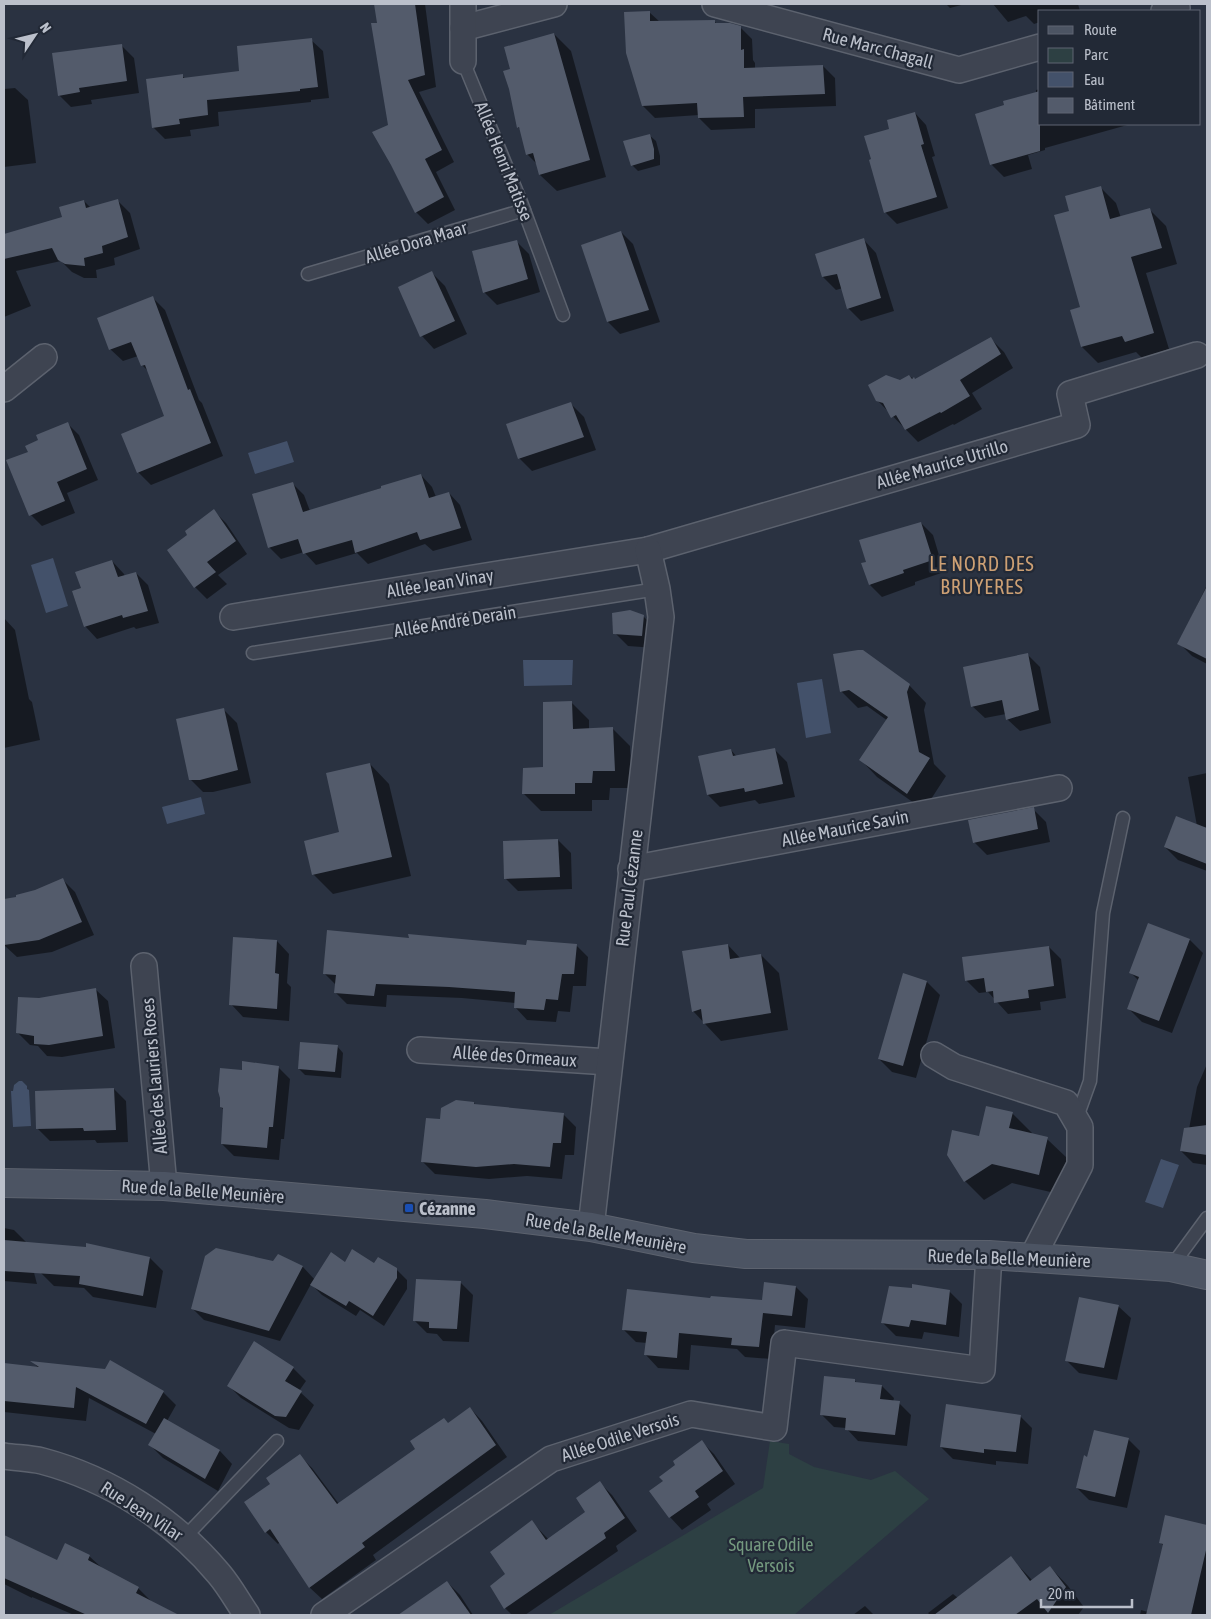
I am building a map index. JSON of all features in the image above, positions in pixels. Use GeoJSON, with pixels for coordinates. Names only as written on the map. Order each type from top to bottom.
{"type":"FeatureCollection","features":[{"type":"Feature","properties":{"kind":"street"},"geometry":{"type":"LineString","coordinates":[[463,16],[554,4]]}},
{"type":"Feature","properties":{"kind":"street","name":"Rue Marc Chagall"},"geometry":{"type":"LineString","coordinates":[[715,4],[959,70],[1038,48]]}},
{"type":"Feature","properties":{"kind":"street","name":"Allée Henri Matisse"},"geometry":{"type":"LineString","coordinates":[[463,16],[463,61]]}},
{"type":"Feature","properties":{"kind":"street","name":"Allée Maurice Utrillo"},"geometry":{"type":"LineString","coordinates":[[648,550],[1077,425],[1070,394],[1197,355]]}},
{"type":"Feature","properties":{"kind":"street"},"geometry":{"type":"LineString","coordinates":[[4,389],[44,357]]}},
{"type":"Feature","properties":{"kind":"street","name":"Rue Paul Cézanne"},"geometry":{"type":"LineString","coordinates":[[591,1227],[660,617],[657,589],[648,550]]}},
{"type":"Feature","properties":{"kind":"street","name":"Allée Jean Vinay"},"geometry":{"type":"LineString","coordinates":[[233,616],[648,550]]}},
{"type":"Feature","properties":{"kind":"street","name":"Allée Maurice Savin"},"geometry":{"type":"LineString","coordinates":[[632,869],[1059,788]]}},
{"type":"Feature","properties":{"kind":"street","name":"Allée des Lauriers Roses"},"geometry":{"type":"LineString","coordinates":[[144,966],[164,1186]]}},
{"type":"Feature","properties":{"kind":"street","name":"Allée des Ormeaux"},"geometry":{"type":"LineString","coordinates":[[420,1050],[609,1062]]}},
{"type":"Feature","properties":{"kind":"street"},"geometry":{"type":"LineString","coordinates":[[934,1055],[954,1067],[1066,1103],[1080,1127],[1080,1165],[1032,1258]]}},
{"type":"Feature","properties":{"kind":"street","name":"Rue de la Belle Meunière"},"geometry":{"type":"LineString","coordinates":[[4,1183],[164,1186],[484,1214],[591,1227],[694,1248],[746,1254],[989,1255],[1171,1267],[1207,1275]]}},
{"type":"Feature","properties":{"kind":"street","name":"Allée Odile Versois"},"geometry":{"type":"LineString","coordinates":[[324,1615],[551,1459],[692,1414],[774,1428],[784,1343],[982,1370],[989,1255]]}},
{"type":"Feature","properties":{"kind":"street","name":"Rue Jean Vilar"},"geometry":{"type":"LineString","coordinates":[[4,1456],[40,1461],[111,1487],[145,1508],[185,1537],[220,1575],[247,1615]]}},
{"type":"Feature","properties":{"kind":"lane","name":"Allée Henri Matisse"},"geometry":{"type":"LineString","coordinates":[[463,61],[524,210],[563,315]]}},
{"type":"Feature","properties":{"kind":"lane","name":"Allée Dora Maar"},"geometry":{"type":"LineString","coordinates":[[308,274],[524,210]]}},
{"type":"Feature","properties":{"kind":"lane","name":"Allée André Derain"},"geometry":{"type":"LineString","coordinates":[[253,653],[657,589]]}},
{"type":"Feature","properties":{"kind":"lane"},"geometry":{"type":"LineString","coordinates":[[1076,1120],[1090,1081],[1103,912],[1123,818]]}},
{"type":"Feature","properties":{"kind":"lane"},"geometry":{"type":"LineString","coordinates":[[1171,1267],[1207,1218]]}},
{"type":"Feature","properties":{"kind":"lane"},"geometry":{"type":"LineString","coordinates":[[185,1537],[276,1441]]}},
{"type":"Feature","properties":{"kind":"green space","name":"Square Odile Versois"},"geometry":{"type":"Polygon","coordinates":[[[770,1441],[789,1444],[789,1454],[814,1467],[871,1480],[895,1471],[929,1499],[794,1615],[549,1615],[763,1488],[770,1441]]]}},
{"type":"Feature","properties":{"kind":"water"},"geometry":{"type":"Polygon","coordinates":[[[287,441],[294,462],[255,474],[248,453],[287,441]]]}},
{"type":"Feature","properties":{"kind":"water"},"geometry":{"type":"Polygon","coordinates":[[[53,558],[68,606],[46,613],[31,565],[53,558]]]}},
{"type":"Feature","properties":{"kind":"water"},"geometry":{"type":"Polygon","coordinates":[[[523,660],[573,660],[572,685],[524,686],[523,660]]]}},
{"type":"Feature","properties":{"kind":"water"},"geometry":{"type":"Polygon","coordinates":[[[822,679],[831,733],[806,738],[797,683],[822,679]]]}},
{"type":"Feature","properties":{"kind":"water"},"geometry":{"type":"Polygon","coordinates":[[[201,797],[205,814],[167,824],[162,807],[201,797]]]}},
{"type":"Feature","properties":{"kind":"water"},"geometry":{"type":"Polygon","coordinates":[[[22,1081],[29,1090],[31,1126],[13,1127],[11,1091],[13,1091],[14,1085],[22,1081]]]}},
{"type":"Feature","properties":{"kind":"water"},"geometry":{"type":"Polygon","coordinates":[[[1161,1159],[1179,1165],[1163,1208],[1145,1202],[1161,1159]]]}},
{"type":"Feature","properties":{"kind":"building"},"geometry":{"type":"Polygon","coordinates":[[[374,4],[415,4],[425,75],[408,80],[442,150],[425,159],[444,197],[415,213],[372,132],[388,125],[371,23],[377,23],[374,4]]]}},
{"type":"Feature","properties":{"kind":"building"},"geometry":{"type":"Polygon","coordinates":[[[650,11],[650,21],[715,20],[715,23],[730,23],[741,26],[741,50],[744,49],[744,68],[823,65],[825,94],[743,97],[744,117],[698,118],[697,103],[642,106],[626,53],[624,12],[650,11]]]}},
{"type":"Feature","properties":{"kind":"building"},"geometry":{"type":"Polygon","coordinates":[[[554,33],[590,160],[539,175],[533,153],[526,155],[519,127],[517,128],[509,89],[503,71],[510,69],[504,47],[554,33]]]}},
{"type":"Feature","properties":{"kind":"building"},"geometry":{"type":"Polygon","coordinates":[[[312,38],[318,87],[300,89],[300,91],[207,100],[208,115],[179,119],[180,124],[152,128],[146,79],[183,74],[183,78],[239,71],[237,46],[312,38]]]}},
{"type":"Feature","properties":{"kind":"building"},"geometry":{"type":"Polygon","coordinates":[[[122,44],[127,81],[79,88],[80,92],[58,96],[52,53],[122,44]]]}},
{"type":"Feature","properties":{"kind":"building"},"geometry":{"type":"Polygon","coordinates":[[[1038,92],[1040,151],[990,165],[975,114],[1004,105],[1003,101],[1038,92]]]}},
{"type":"Feature","properties":{"kind":"building"},"geometry":{"type":"Polygon","coordinates":[[[915,112],[924,144],[921,145],[937,197],[884,213],[864,136],[889,129],[887,120],[915,112]]]}},
{"type":"Feature","properties":{"kind":"building"},"geometry":{"type":"Polygon","coordinates":[[[650,134],[654,149],[654,159],[631,166],[623,141],[650,134]]]}},
{"type":"Feature","properties":{"kind":"building"},"geometry":{"type":"Polygon","coordinates":[[[1101,186],[1110,219],[1150,208],[1162,248],[1131,257],[1154,333],[1125,342],[1122,336],[1081,347],[1070,310],[1080,307],[1054,215],[1069,211],[1065,196],[1101,186]]]}},
{"type":"Feature","properties":{"kind":"building"},"geometry":{"type":"Polygon","coordinates":[[[118,199],[128,237],[102,246],[103,253],[84,258],[85,266],[65,264],[58,260],[52,248],[4,259],[4,234],[62,217],[59,207],[84,200],[86,208],[118,199]]]}},
{"type":"Feature","properties":{"kind":"building"},"geometry":{"type":"Polygon","coordinates":[[[621,231],[649,310],[607,322],[581,245],[621,231]]]}},
{"type":"Feature","properties":{"kind":"building"},"geometry":{"type":"Polygon","coordinates":[[[864,238],[881,298],[847,309],[837,274],[822,277],[815,254],[864,238]]]}},
{"type":"Feature","properties":{"kind":"building"},"geometry":{"type":"Polygon","coordinates":[[[517,240],[528,279],[483,293],[472,251],[517,240]]]}},
{"type":"Feature","properties":{"kind":"building"},"geometry":{"type":"Polygon","coordinates":[[[432,271],[455,321],[420,337],[398,287],[432,271]]]}},
{"type":"Feature","properties":{"kind":"building"},"geometry":{"type":"Polygon","coordinates":[[[153,296],[188,390],[190,389],[211,443],[137,473],[121,434],[164,416],[145,365],[141,366],[131,342],[109,350],[97,318],[153,296]]]}},
{"type":"Feature","properties":{"kind":"building"},"geometry":{"type":"Polygon","coordinates":[[[991,337],[1001,354],[960,380],[970,396],[941,413],[905,430],[896,415],[891,418],[883,403],[876,401],[868,385],[886,375],[900,380],[909,375],[912,379],[914,377],[915,379],[991,337]]]}},
{"type":"Feature","properties":{"kind":"building"},"geometry":{"type":"Polygon","coordinates":[[[571,402],[584,437],[518,459],[506,424],[571,402]]]}},
{"type":"Feature","properties":{"kind":"building"},"geometry":{"type":"Polygon","coordinates":[[[68,422],[87,469],[57,482],[65,501],[29,516],[6,460],[28,452],[25,446],[38,440],[36,435],[68,422]]]}},
{"type":"Feature","properties":{"kind":"building"},"geometry":{"type":"Polygon","coordinates":[[[421,474],[429,498],[449,492],[461,528],[420,540],[417,532],[355,553],[352,540],[303,554],[298,539],[268,548],[252,494],[293,482],[303,512],[421,474]]]}},
{"type":"Feature","properties":{"kind":"building"},"geometry":{"type":"Polygon","coordinates":[[[214,509],[236,541],[207,562],[216,572],[194,588],[167,550],[187,535],[185,531],[214,509]]]}},
{"type":"Feature","properties":{"kind":"building"},"geometry":{"type":"Polygon","coordinates":[[[921,522],[933,560],[903,570],[904,573],[869,585],[861,563],[866,562],[859,540],[921,522]]]}},
{"type":"Feature","properties":{"kind":"building"},"geometry":{"type":"Polygon","coordinates":[[[112,560],[118,577],[136,572],[148,611],[123,618],[122,615],[84,627],[72,591],[81,588],[75,572],[112,560]]]}},
{"type":"Feature","properties":{"kind":"building"},"geometry":{"type":"Polygon","coordinates":[[[1207,586],[1207,659],[1177,644],[1207,586]]]}},
{"type":"Feature","properties":{"kind":"building"},"geometry":{"type":"Polygon","coordinates":[[[630,610],[644,615],[642,636],[613,634],[612,613],[630,610]]]}},
{"type":"Feature","properties":{"kind":"building"},"geometry":{"type":"Polygon","coordinates":[[[863,650],[910,684],[907,692],[919,752],[930,758],[907,794],[859,760],[888,717],[849,690],[840,692],[833,654],[863,650]]]}},
{"type":"Feature","properties":{"kind":"building"},"geometry":{"type":"Polygon","coordinates":[[[1028,653],[1039,710],[1006,720],[1002,700],[971,707],[963,667],[1028,653]]]}},
{"type":"Feature","properties":{"kind":"building"},"geometry":{"type":"Polygon","coordinates":[[[572,701],[573,729],[613,727],[615,771],[593,771],[592,783],[575,783],[575,794],[522,794],[523,768],[543,767],[543,702],[572,701]]]}},
{"type":"Feature","properties":{"kind":"building"},"geometry":{"type":"Polygon","coordinates":[[[224,708],[238,770],[200,780],[189,780],[176,719],[224,708]]]}},
{"type":"Feature","properties":{"kind":"building"},"geometry":{"type":"Polygon","coordinates":[[[775,748],[783,784],[745,792],[744,788],[707,795],[698,756],[731,749],[733,756],[775,748]]]}},
{"type":"Feature","properties":{"kind":"building"},"geometry":{"type":"Polygon","coordinates":[[[370,763],[392,857],[312,875],[304,841],[339,832],[326,773],[370,763]]]}},
{"type":"Feature","properties":{"kind":"building"},"geometry":{"type":"Polygon","coordinates":[[[1034,807],[1038,829],[973,843],[968,820],[1034,807]]]}},
{"type":"Feature","properties":{"kind":"building"},"geometry":{"type":"Polygon","coordinates":[[[1176,816],[1207,828],[1207,864],[1164,847],[1176,816]]]}},
{"type":"Feature","properties":{"kind":"building"},"geometry":{"type":"Polygon","coordinates":[[[558,839],[560,877],[504,879],[503,841],[558,839]]]}},
{"type":"Feature","properties":{"kind":"building"},"geometry":{"type":"Polygon","coordinates":[[[63,878],[82,922],[39,940],[4,945],[4,899],[16,897],[16,895],[35,890],[63,878]]]}},
{"type":"Feature","properties":{"kind":"building"},"geometry":{"type":"Polygon","coordinates":[[[1148,923],[1190,939],[1159,1021],[1127,1009],[1139,977],[1129,973],[1148,923]]]}},
{"type":"Feature","properties":{"kind":"building"},"geometry":{"type":"Polygon","coordinates":[[[327,930],[409,938],[408,934],[526,945],[527,940],[577,944],[574,974],[562,974],[558,1000],[546,999],[544,1010],[514,1008],[515,992],[376,984],[374,996],[334,993],[336,975],[323,974],[327,930]]]}},
{"type":"Feature","properties":{"kind":"building"},"geometry":{"type":"Polygon","coordinates":[[[233,937],[277,940],[275,973],[279,974],[277,1009],[229,1005],[233,937]]]}},
{"type":"Feature","properties":{"kind":"building"},"geometry":{"type":"Polygon","coordinates":[[[728,944],[730,959],[761,954],[771,1013],[703,1024],[701,1009],[692,1012],[682,951],[728,944]]]}},
{"type":"Feature","properties":{"kind":"building"},"geometry":{"type":"Polygon","coordinates":[[[1049,946],[1054,986],[1028,990],[1029,998],[994,1003],[993,991],[986,992],[984,978],[965,981],[962,957],[1049,946]]]}},
{"type":"Feature","properties":{"kind":"building"},"geometry":{"type":"Polygon","coordinates":[[[903,973],[927,981],[903,1066],[878,1059],[903,973]]]}},
{"type":"Feature","properties":{"kind":"building"},"geometry":{"type":"Polygon","coordinates":[[[96,988],[103,1036],[49,1045],[34,1044],[34,1036],[16,1033],[18,997],[39,998],[96,988]]]}},
{"type":"Feature","properties":{"kind":"building"},"geometry":{"type":"Polygon","coordinates":[[[300,1042],[338,1045],[335,1072],[298,1069],[300,1042]]]}},
{"type":"Feature","properties":{"kind":"building"},"geometry":{"type":"Polygon","coordinates":[[[242,1061],[279,1066],[273,1127],[269,1127],[267,1148],[221,1144],[223,1108],[220,1107],[218,1091],[220,1068],[242,1070],[242,1061]]]}},
{"type":"Feature","properties":{"kind":"building"},"geometry":{"type":"Polygon","coordinates":[[[114,1088],[116,1130],[84,1131],[83,1128],[36,1129],[35,1091],[114,1088]]]}},
{"type":"Feature","properties":{"kind":"building"},"geometry":{"type":"Polygon","coordinates":[[[456,1100],[474,1102],[474,1104],[564,1113],[561,1143],[553,1143],[550,1167],[514,1164],[476,1167],[421,1162],[426,1118],[440,1119],[441,1108],[456,1100]]]}},
{"type":"Feature","properties":{"kind":"building"},"geometry":{"type":"Polygon","coordinates":[[[986,1106],[1013,1112],[1009,1128],[1048,1137],[1039,1175],[992,1164],[964,1182],[947,1155],[952,1130],[979,1136],[986,1106]]]}},
{"type":"Feature","properties":{"kind":"building"},"geometry":{"type":"Polygon","coordinates":[[[1207,1125],[1207,1155],[1180,1151],[1184,1128],[1207,1125]]]}},
{"type":"Feature","properties":{"kind":"building"},"geometry":{"type":"Polygon","coordinates":[[[4,1240],[86,1247],[86,1243],[150,1257],[143,1296],[79,1284],[80,1276],[4,1271],[4,1240]]]}},
{"type":"Feature","properties":{"kind":"building"},"geometry":{"type":"Polygon","coordinates":[[[216,1248],[273,1261],[278,1254],[303,1266],[269,1331],[191,1309],[205,1256],[216,1248]]]}},
{"type":"Feature","properties":{"kind":"building"},"geometry":{"type":"Polygon","coordinates":[[[352,1249],[374,1263],[378,1257],[397,1268],[397,1278],[373,1316],[349,1301],[346,1306],[310,1285],[331,1252],[345,1262],[352,1249]]]}},
{"type":"Feature","properties":{"kind":"building"},"geometry":{"type":"Polygon","coordinates":[[[416,1279],[461,1281],[457,1329],[429,1328],[429,1322],[413,1321],[416,1279]]]}},
{"type":"Feature","properties":{"kind":"building"},"geometry":{"type":"Polygon","coordinates":[[[764,1282],[796,1286],[792,1316],[763,1313],[759,1347],[731,1345],[732,1338],[679,1333],[677,1358],[644,1355],[647,1332],[622,1330],[627,1289],[710,1298],[711,1296],[762,1300],[764,1282]]]}},
{"type":"Feature","properties":{"kind":"building"},"geometry":{"type":"Polygon","coordinates":[[[912,1284],[950,1290],[946,1325],[911,1320],[909,1327],[881,1323],[889,1286],[912,1288],[912,1284]]]}},
{"type":"Feature","properties":{"kind":"building"},"geometry":{"type":"Polygon","coordinates":[[[1079,1297],[1119,1305],[1104,1368],[1065,1361],[1079,1297]]]}},
{"type":"Feature","properties":{"kind":"building"},"geometry":{"type":"Polygon","coordinates":[[[254,1341],[294,1367],[285,1381],[302,1391],[286,1417],[275,1416],[227,1386],[254,1341]]]}},
{"type":"Feature","properties":{"kind":"building"},"geometry":{"type":"Polygon","coordinates":[[[110,1360],[164,1391],[146,1424],[76,1387],[74,1408],[4,1401],[4,1363],[39,1367],[30,1361],[105,1369],[110,1360]]]}},
{"type":"Feature","properties":{"kind":"building"},"geometry":{"type":"Polygon","coordinates":[[[824,1376],[855,1379],[855,1382],[882,1385],[880,1399],[900,1401],[895,1435],[845,1430],[846,1418],[820,1415],[824,1376]]]}},
{"type":"Feature","properties":{"kind":"building"},"geometry":{"type":"Polygon","coordinates":[[[946,1404],[1021,1415],[1016,1452],[984,1449],[984,1453],[940,1447],[946,1404]]]}},
{"type":"Feature","properties":{"kind":"building"},"geometry":{"type":"Polygon","coordinates":[[[470,1407],[496,1445],[362,1543],[365,1547],[309,1588],[270,1529],[265,1533],[244,1502],[270,1484],[266,1478],[300,1454],[337,1504],[415,1449],[410,1441],[444,1418],[448,1423],[470,1407]]]}},
{"type":"Feature","properties":{"kind":"building"},"geometry":{"type":"Polygon","coordinates":[[[164,1418],[220,1450],[205,1479],[148,1445],[164,1418]]]}},
{"type":"Feature","properties":{"kind":"building"},"geometry":{"type":"Polygon","coordinates":[[[1094,1430],[1129,1438],[1115,1497],[1076,1488],[1084,1455],[1087,1457],[1094,1430]]]}},
{"type":"Feature","properties":{"kind":"building"},"geometry":{"type":"Polygon","coordinates":[[[702,1440],[723,1471],[695,1491],[699,1497],[669,1518],[649,1491],[663,1481],[659,1477],[675,1465],[673,1461],[702,1440]]]}},
{"type":"Feature","properties":{"kind":"building"},"geometry":{"type":"Polygon","coordinates":[[[600,1481],[625,1518],[604,1533],[606,1538],[504,1609],[490,1586],[505,1574],[490,1552],[532,1520],[546,1540],[585,1512],[576,1498],[600,1481]]]}},
{"type":"Feature","properties":{"kind":"building"},"geometry":{"type":"Polygon","coordinates":[[[1165,1515],[1207,1525],[1207,1546],[1191,1615],[1146,1615],[1163,1544],[1159,1543],[1165,1515]]]}},
{"type":"Feature","properties":{"kind":"building"},"geometry":{"type":"Polygon","coordinates":[[[4,1535],[57,1560],[65,1543],[90,1555],[88,1560],[139,1587],[136,1593],[179,1615],[87,1615],[4,1578],[4,1535]]]}},
{"type":"Feature","properties":{"kind":"building"},"geometry":{"type":"Polygon","coordinates":[[[1011,1556],[1030,1581],[1050,1566],[1066,1587],[1048,1613],[1037,1599],[1015,1615],[934,1615],[1011,1556]]]}},
{"type":"Feature","properties":{"kind":"building"},"geometry":{"type":"Polygon","coordinates":[[[447,1581],[471,1615],[398,1615],[447,1581]]]}},
{"type":"Feature","properties":{"kind":"place","name":"Cézanne"},"geometry":{"type":"Point","coordinates":[409,1208]}},
{"type":"Feature","properties":{"kind":"district","name":"LE NORD DES BRUYERES"},"geometry":{"type":"Point","coordinates":[982,574]}}]}
